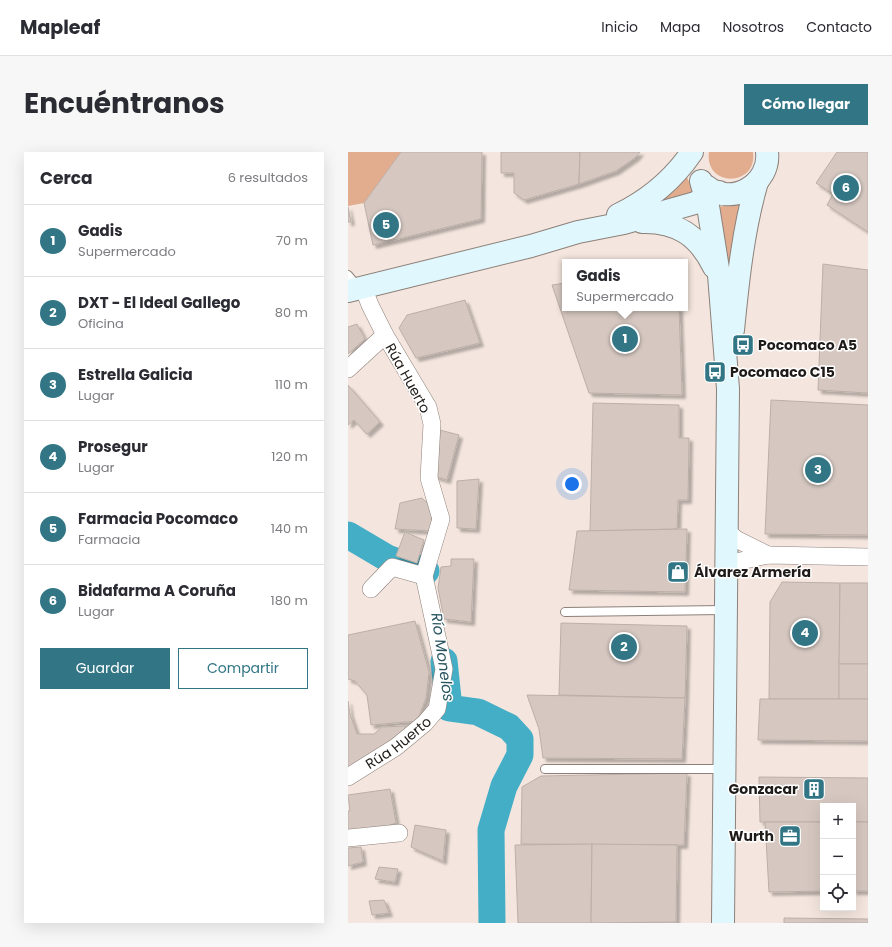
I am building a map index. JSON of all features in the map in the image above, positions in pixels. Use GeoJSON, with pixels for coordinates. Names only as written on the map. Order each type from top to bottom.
{"type":"FeatureCollection","features":[{"type":"Feature","properties":{"kind":"street"},"geometry":{"type":"LineString","coordinates":[[692,152],[692,162],[696,172],[708,191],[718,276],[728,389]]}},
{"type":"Feature","properties":{"kind":"street"},"geometry":{"type":"LineString","coordinates":[[578,232],[623,213],[645,200],[663,186],[675,174],[692,152]]}},
{"type":"Feature","properties":{"kind":"street"},"geometry":{"type":"LineString","coordinates":[[708,191],[731,194],[744,192],[757,182],[763,174],[768,154]]}},
{"type":"Feature","properties":{"kind":"street"},"geometry":{"type":"LineString","coordinates":[[723,923],[728,389],[743,240],[757,182]]}},
{"type":"Feature","properties":{"kind":"street"},"geometry":{"type":"LineString","coordinates":[[353,284],[531,246],[578,232],[624,222],[695,203],[708,191]]}},
{"type":"Feature","properties":{"kind":"street"},"geometry":{"type":"LineString","coordinates":[[624,222],[656,222],[673,226],[689,234],[701,245],[718,276]]}},
{"type":"Feature","properties":{"kind":"street","name":"Rúa Huerto"},"geometry":{"type":"LineString","coordinates":[[348,777],[396,748],[425,723],[437,709],[444,669],[424,576],[441,518],[429,478],[432,424],[428,407],[385,335],[370,305],[353,284]]}},
{"type":"Feature","properties":{"kind":"street","name":"Rúa Huerto"},"geometry":{"type":"LineString","coordinates":[[348,369],[385,335]]}},
{"type":"Feature","properties":{"kind":"street"},"geometry":{"type":"LineString","coordinates":[[727,532],[736,539],[768,555]]}},
{"type":"Feature","properties":{"kind":"street"},"geometry":{"type":"LineString","coordinates":[[726,573],[736,562],[768,555],[868,557]]}},
{"type":"Feature","properties":{"kind":"street"},"geometry":{"type":"LineString","coordinates":[[371,589],[392,567],[424,576]]}},
{"type":"Feature","properties":{"kind":"street"},"geometry":{"type":"LineString","coordinates":[[348,838],[399,833]]}},
{"type":"Feature","properties":{"kind":"lane"},"geometry":{"type":"LineString","coordinates":[[565,612],[726,610]]}},
{"type":"Feature","properties":{"kind":"lane"},"geometry":{"type":"LineString","coordinates":[[545,768],[724,769]]}},
{"type":"Feature","properties":{"kind":"shaded area"},"geometry":{"type":"Polygon","coordinates":[[[348,152],[401,152],[364,203],[348,206],[348,152]]]}},
{"type":"Feature","properties":{"kind":"shaded area"},"geometry":{"type":"Polygon","coordinates":[[[709,152],[753,152],[752,164],[748,172],[740,177],[731,179],[722,177],[714,172],[710,164],[709,152]]]}},
{"type":"Feature","properties":{"kind":"shaded area"},"geometry":{"type":"Polygon","coordinates":[[[687,177],[695,196],[649,209],[665,198],[687,177]]]}},
{"type":"Feature","properties":{"kind":"shaded area"},"geometry":{"type":"Polygon","coordinates":[[[741,203],[736,222],[730,282],[718,207],[741,203]]]}},
{"type":"Feature","properties":{"kind":"building"},"geometry":{"type":"Polygon","coordinates":[[[401,152],[482,152],[481,219],[373,245],[364,203],[401,152]]]}},
{"type":"Feature","properties":{"kind":"building"},"geometry":{"type":"Polygon","coordinates":[[[501,152],[580,152],[579,184],[524,200],[514,193],[514,173],[501,173],[501,152]]]}},
{"type":"Feature","properties":{"kind":"building"},"geometry":{"type":"Polygon","coordinates":[[[580,152],[640,152],[636,157],[616,171],[579,184],[580,152]]]}},
{"type":"Feature","properties":{"kind":"building"},"geometry":{"type":"Polygon","coordinates":[[[837,152],[868,152],[868,232],[827,205],[833,194],[816,183],[837,152]]]}},
{"type":"Feature","properties":{"kind":"building"},"geometry":{"type":"Polygon","coordinates":[[[348,207],[351,222],[348,222],[348,207]]]}},
{"type":"Feature","properties":{"kind":"building"},"geometry":{"type":"Polygon","coordinates":[[[823,264],[868,270],[868,393],[818,390],[823,264]]]}},
{"type":"Feature","properties":{"kind":"building"},"geometry":{"type":"Polygon","coordinates":[[[562,283],[562,311],[679,311],[682,395],[589,393],[552,285],[562,283]]]}},
{"type":"Feature","properties":{"kind":"building"},"geometry":{"type":"Polygon","coordinates":[[[465,300],[480,343],[416,358],[399,328],[407,315],[465,300]]]}},
{"type":"Feature","properties":{"kind":"building"},"geometry":{"type":"Polygon","coordinates":[[[357,324],[365,339],[348,354],[348,327],[357,324]]]}},
{"type":"Feature","properties":{"kind":"building"},"geometry":{"type":"Polygon","coordinates":[[[348,385],[380,422],[367,434],[354,420],[348,425],[348,385]]]}},
{"type":"Feature","properties":{"kind":"building"},"geometry":{"type":"Polygon","coordinates":[[[771,400],[868,405],[868,535],[765,534],[771,400]]]}},
{"type":"Feature","properties":{"kind":"building"},"geometry":{"type":"Polygon","coordinates":[[[593,403],[679,405],[679,438],[689,438],[688,500],[678,500],[677,529],[590,531],[593,403]]]}},
{"type":"Feature","properties":{"kind":"building"},"geometry":{"type":"Polygon","coordinates":[[[436,429],[459,435],[447,480],[434,476],[436,429]]]}},
{"type":"Feature","properties":{"kind":"building"},"geometry":{"type":"Polygon","coordinates":[[[479,479],[476,529],[457,528],[457,481],[479,479]]]}},
{"type":"Feature","properties":{"kind":"building"},"geometry":{"type":"Polygon","coordinates":[[[422,498],[431,507],[432,531],[395,529],[400,503],[422,498]]]}},
{"type":"Feature","properties":{"kind":"building"},"geometry":{"type":"Polygon","coordinates":[[[687,529],[685,592],[569,590],[577,531],[687,529]]]}},
{"type":"Feature","properties":{"kind":"building"},"geometry":{"type":"Polygon","coordinates":[[[405,532],[424,540],[417,563],[396,556],[405,532]]]}},
{"type":"Feature","properties":{"kind":"building"},"geometry":{"type":"Polygon","coordinates":[[[451,559],[474,559],[471,622],[444,619],[438,588],[441,567],[451,566],[451,559]]]}},
{"type":"Feature","properties":{"kind":"building"},"geometry":{"type":"Polygon","coordinates":[[[782,582],[840,583],[839,699],[769,699],[770,602],[782,582]]]}},
{"type":"Feature","properties":{"kind":"building"},"geometry":{"type":"Polygon","coordinates":[[[840,583],[868,583],[868,664],[839,664],[840,583]]]}},
{"type":"Feature","properties":{"kind":"building"},"geometry":{"type":"Polygon","coordinates":[[[415,621],[429,672],[426,698],[417,721],[371,725],[367,695],[355,681],[348,679],[348,635],[415,621]]]}},
{"type":"Feature","properties":{"kind":"building"},"geometry":{"type":"Polygon","coordinates":[[[561,623],[687,626],[685,698],[559,695],[561,623]]]}},
{"type":"Feature","properties":{"kind":"building"},"geometry":{"type":"Polygon","coordinates":[[[839,664],[868,664],[868,699],[839,699],[839,664]]]}},
{"type":"Feature","properties":{"kind":"building"},"geometry":{"type":"Polygon","coordinates":[[[527,695],[685,698],[682,759],[543,758],[539,729],[527,695]]]}},
{"type":"Feature","properties":{"kind":"building"},"geometry":{"type":"Polygon","coordinates":[[[760,699],[868,699],[868,741],[758,740],[760,699]]]}},
{"type":"Feature","properties":{"kind":"building"},"geometry":{"type":"Polygon","coordinates":[[[348,701],[350,714],[357,734],[374,734],[382,727],[406,726],[403,732],[348,770],[348,701]]]}},
{"type":"Feature","properties":{"kind":"building"},"geometry":{"type":"Polygon","coordinates":[[[687,773],[684,845],[521,844],[522,787],[541,776],[687,773]]]}},
{"type":"Feature","properties":{"kind":"building","name":"Gonzacar"},"geometry":{"type":"Polygon","coordinates":[[[759,777],[868,778],[868,822],[856,822],[856,803],[820,803],[820,822],[760,822],[759,777]]]}},
{"type":"Feature","properties":{"kind":"building"},"geometry":{"type":"Polygon","coordinates":[[[390,789],[396,823],[373,831],[348,831],[348,811],[350,811],[348,795],[390,789]]]}},
{"type":"Feature","properties":{"kind":"building"},"geometry":{"type":"Polygon","coordinates":[[[765,822],[820,822],[820,891],[769,892],[765,822]]]}},
{"type":"Feature","properties":{"kind":"building"},"geometry":{"type":"Polygon","coordinates":[[[856,822],[868,822],[868,891],[856,891],[856,822]]]}},
{"type":"Feature","properties":{"kind":"building"},"geometry":{"type":"Polygon","coordinates":[[[415,825],[446,830],[443,861],[411,847],[415,825]]]}},
{"type":"Feature","properties":{"kind":"building"},"geometry":{"type":"Polygon","coordinates":[[[592,844],[591,923],[518,923],[515,845],[592,844]]]}},
{"type":"Feature","properties":{"kind":"building"},"geometry":{"type":"Polygon","coordinates":[[[592,844],[677,845],[676,922],[591,923],[592,844]]]}},
{"type":"Feature","properties":{"kind":"building"},"geometry":{"type":"Polygon","coordinates":[[[361,847],[363,862],[348,866],[348,848],[361,847]]]}},
{"type":"Feature","properties":{"kind":"building"},"geometry":{"type":"Polygon","coordinates":[[[379,867],[398,869],[395,882],[375,879],[379,867]]]}},
{"type":"Feature","properties":{"kind":"building"},"geometry":{"type":"Polygon","coordinates":[[[384,900],[389,913],[372,915],[369,901],[384,900]]]}},
{"type":"Feature","properties":{"kind":"building"},"geometry":{"type":"Polygon","coordinates":[[[784,918],[868,919],[868,923],[784,923],[784,918]]]}},
{"type":"Feature","properties":{"kind":"waterway","name":"Río Monelos"},"geometry":{"type":"LineString","coordinates":[[348,535],[387,558],[426,571]]}},
{"type":"Feature","properties":{"kind":"waterway","name":"Río Monelos"},"geometry":{"type":"LineString","coordinates":[[444,661],[449,708],[478,712],[509,727],[520,739],[520,755],[504,786],[491,830],[492,923]]}},
{"type":"Feature","properties":{"kind":"place","name":"Bidafarma A Coruña"},"geometry":{"type":"Point","coordinates":[846,188]}},
{"type":"Feature","properties":{"kind":"place","name":"Farmacia Pocomaco"},"geometry":{"type":"Point","coordinates":[386,225]}},
{"type":"Feature","properties":{"kind":"place","name":"Gadis"},"geometry":{"type":"Point","coordinates":[625,339]}},
{"type":"Feature","properties":{"kind":"place","name":"Pocomaco A5"},"geometry":{"type":"Point","coordinates":[743,345]}},
{"type":"Feature","properties":{"kind":"place","name":"Pocomaco C15"},"geometry":{"type":"Point","coordinates":[715,372]}},
{"type":"Feature","properties":{"kind":"place","name":"Estrella Galicia"},"geometry":{"type":"Point","coordinates":[818,470]}},
{"type":"Feature","properties":{"kind":"place","name":"Álvarez Armería"},"geometry":{"type":"Point","coordinates":[678,572]}},
{"type":"Feature","properties":{"kind":"place","name":"Prosegur"},"geometry":{"type":"Point","coordinates":[805,633]}},
{"type":"Feature","properties":{"kind":"place","name":"DXT - El Ideal Gallego"},"geometry":{"type":"Point","coordinates":[624,647]}},
{"type":"Feature","properties":{"kind":"place","name":"Gonzacar"},"geometry":{"type":"Point","coordinates":[814,789]}},
{"type":"Feature","properties":{"kind":"place","name":"Wurth"},"geometry":{"type":"Point","coordinates":[790,836]}}]}
